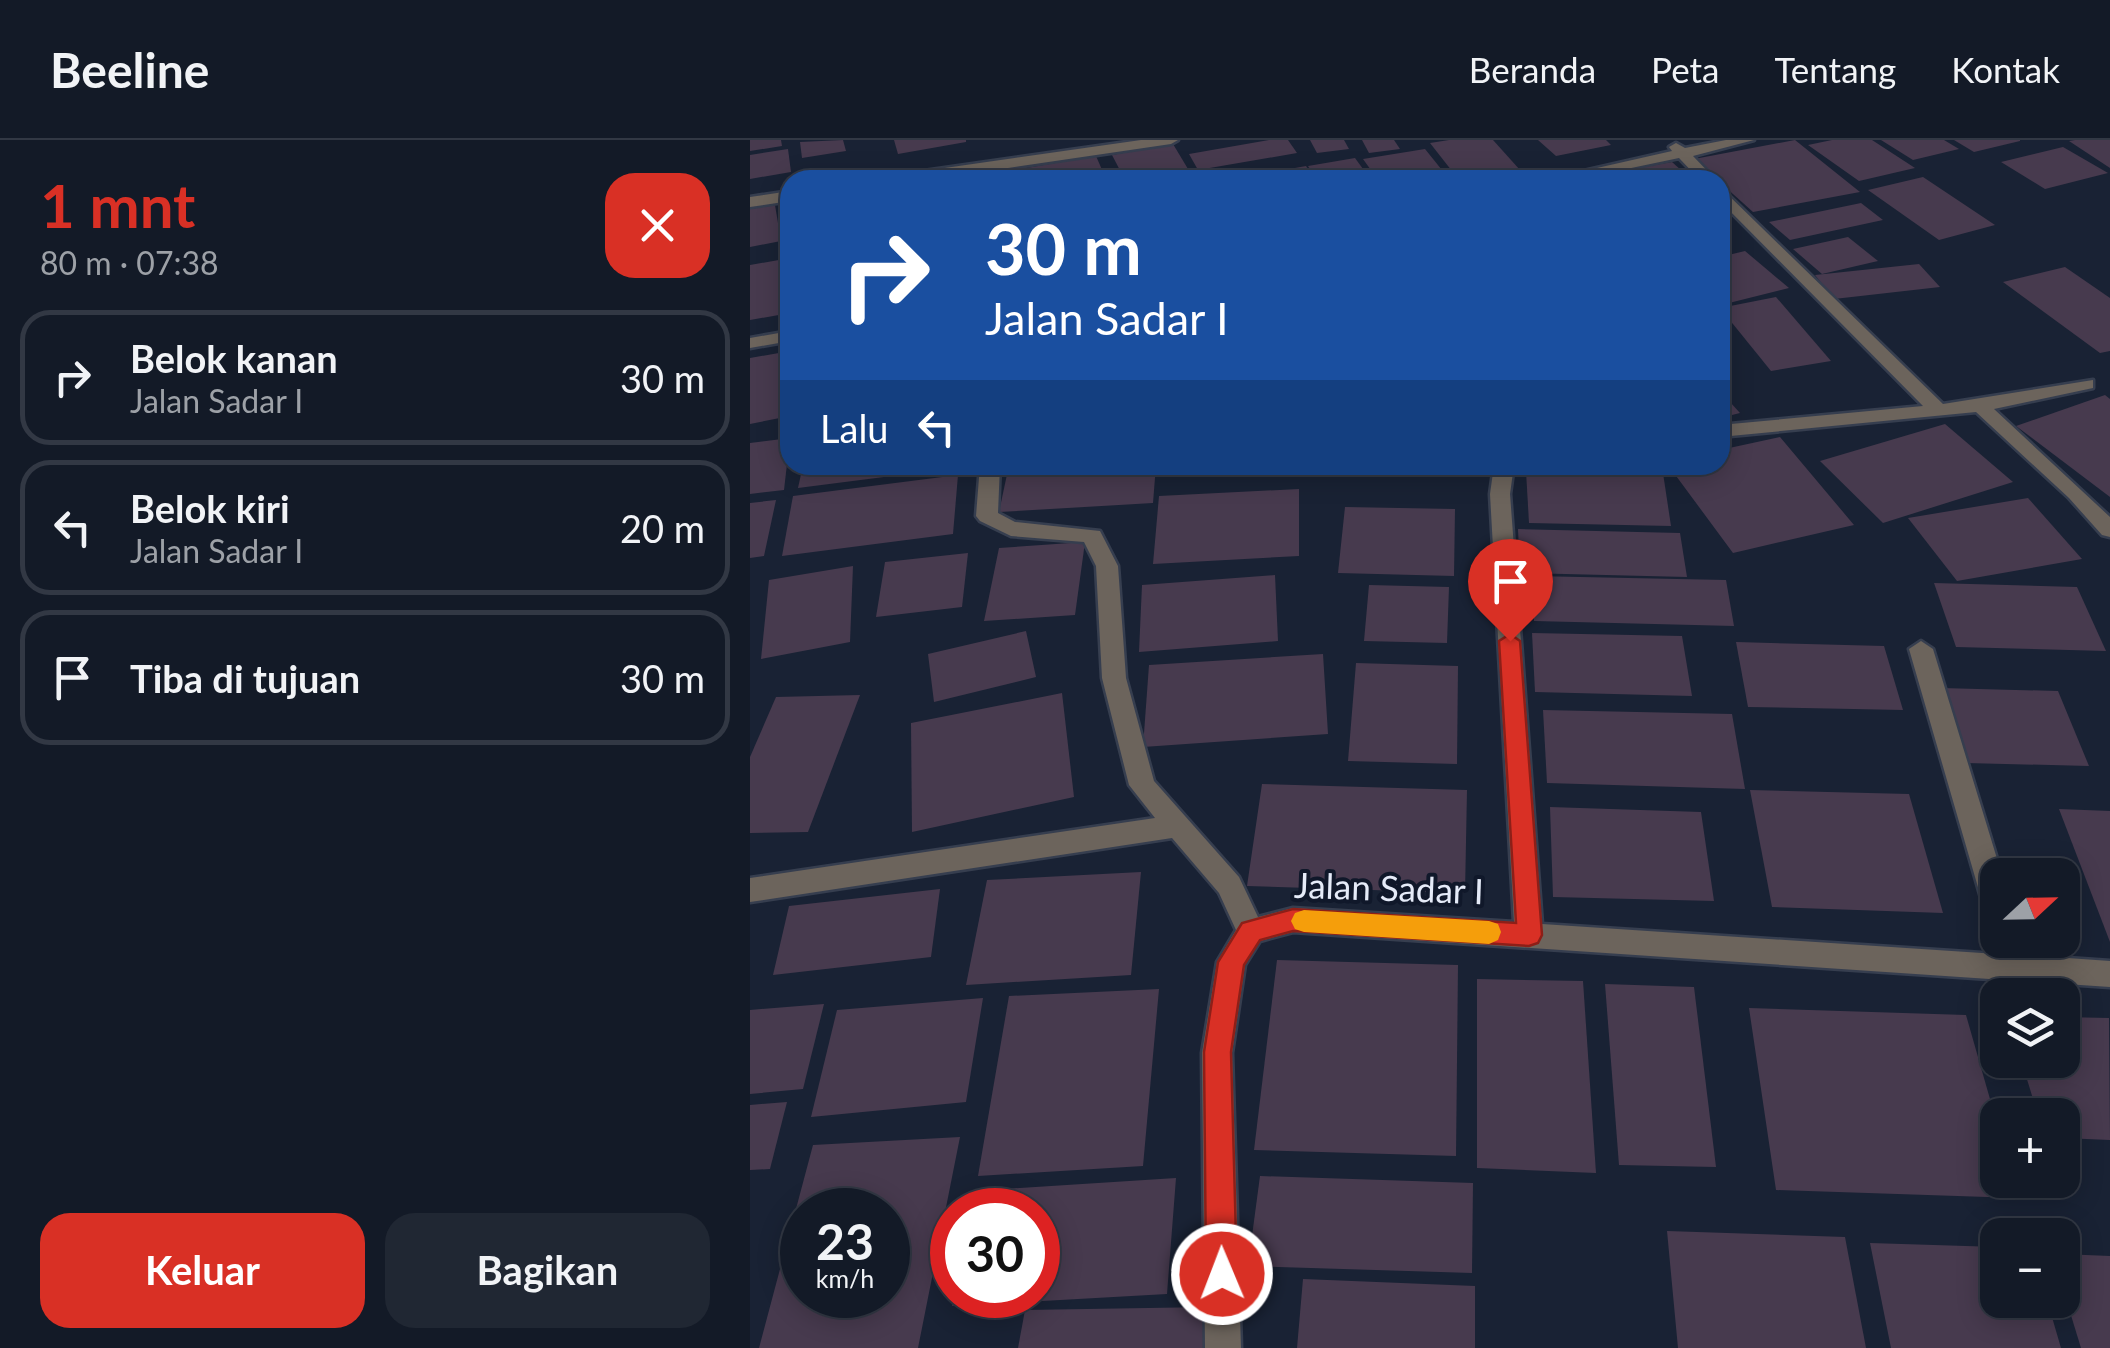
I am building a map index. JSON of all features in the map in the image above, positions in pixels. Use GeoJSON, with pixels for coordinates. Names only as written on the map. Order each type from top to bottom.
{"type":"FeatureCollection","features":[{"type":"Feature","properties":{"kind":"street"},"geometry":{"type":"LineString","coordinates":[[983,170],[1172,140]]}},
{"type":"Feature","properties":{"kind":"street"},"geometry":{"type":"LineString","coordinates":[[1669,140],[1698,170]]}},
{"type":"Feature","properties":{"kind":"street"},"geometry":{"type":"LineString","coordinates":[[1602,170],[1747,140]]}},
{"type":"Feature","properties":{"kind":"street"},"geometry":{"type":"LineString","coordinates":[[750,202],[780,198]]}},
{"type":"Feature","properties":{"kind":"street"},"geometry":{"type":"LineString","coordinates":[[1730,202],[1938,410]]}},
{"type":"Feature","properties":{"kind":"street"},"geometry":{"type":"LineString","coordinates":[[750,344],[780,338]]}},
{"type":"Feature","properties":{"kind":"street"},"geometry":{"type":"LineString","coordinates":[[1730,430],[1980,406],[2086,384]]}},
{"type":"Feature","properties":{"kind":"street"},"geometry":{"type":"LineString","coordinates":[[1980,406],[2076,492],[2110,530]]}},
{"type":"Feature","properties":{"kind":"street"},"geometry":{"type":"LineString","coordinates":[[989,475],[987,516],[1011,529],[1092,536],[1107,566],[1114,678],[1142,786],[1229,884],[1251,931],[1232,962],[1218,1052],[1223,1348]]}},
{"type":"Feature","properties":{"kind":"street","name":"Jalan Sadar I"},"geometry":{"type":"LineString","coordinates":[[1503,475],[1500,494],[1529,935]]}},
{"type":"Feature","properties":{"kind":"street"},"geometry":{"type":"LineString","coordinates":[[1921,649],[1983,858]]}},
{"type":"Feature","properties":{"kind":"street"},"geometry":{"type":"LineString","coordinates":[[750,890],[1178,826]]}},
{"type":"Feature","properties":{"kind":"street","name":"Jalan Sadar I"},"geometry":{"type":"LineString","coordinates":[[1251,931],[1293,920],[2110,974]]}},
{"type":"Feature","properties":{"kind":"street"},"geometry":{"type":"LineString","coordinates":[[2013,958],[2016,969]]}},
{"type":"Feature","properties":{"kind":"building"},"geometry":{"type":"Polygon","coordinates":[[[750,140],[781,140],[782,146],[750,151],[750,140]]]}},
{"type":"Feature","properties":{"kind":"building"},"geometry":{"type":"Polygon","coordinates":[[[843,140],[846,151],[802,158],[800,142],[843,140]]]}},
{"type":"Feature","properties":{"kind":"building"},"geometry":{"type":"Polygon","coordinates":[[[894,140],[966,140],[966,142],[898,154],[894,140]]]}},
{"type":"Feature","properties":{"kind":"building"},"geometry":{"type":"Polygon","coordinates":[[[1288,140],[1297,153],[1198,170],[1189,154],[1288,140]]]}},
{"type":"Feature","properties":{"kind":"building"},"geometry":{"type":"Polygon","coordinates":[[[1310,140],[1344,140],[1349,149],[1317,153],[1310,140]]]}},
{"type":"Feature","properties":{"kind":"building"},"geometry":{"type":"Polygon","coordinates":[[[1362,140],[1394,140],[1400,149],[1369,153],[1362,140]]]}},
{"type":"Feature","properties":{"kind":"building"},"geometry":{"type":"Polygon","coordinates":[[[1493,140],[1520,170],[1451,170],[1430,143],[1493,140]]]}},
{"type":"Feature","properties":{"kind":"building"},"geometry":{"type":"Polygon","coordinates":[[[1538,140],[1606,140],[1611,145],[1556,156],[1538,140]]]}},
{"type":"Feature","properties":{"kind":"building"},"geometry":{"type":"Polygon","coordinates":[[[1795,140],[1860,192],[1753,212],[1730,191],[1730,170],[1706,170],[1694,159],[1795,140]]]}},
{"type":"Feature","properties":{"kind":"building"},"geometry":{"type":"Polygon","coordinates":[[[1832,140],[1872,140],[1915,168],[1859,181],[1808,145],[1832,140]]]}},
{"type":"Feature","properties":{"kind":"building"},"geometry":{"type":"Polygon","coordinates":[[[1881,140],[1944,140],[1959,149],[1913,160],[1881,140]]]}},
{"type":"Feature","properties":{"kind":"building"},"geometry":{"type":"Polygon","coordinates":[[[1954,140],[2020,140],[2020,141],[1974,152],[1954,140]]]}},
{"type":"Feature","properties":{"kind":"building"},"geometry":{"type":"Polygon","coordinates":[[[2110,140],[2110,168],[2069,141],[2110,140]]]}},
{"type":"Feature","properties":{"kind":"building"},"geometry":{"type":"Polygon","coordinates":[[[1173,144],[1189,170],[1120,170],[1112,155],[1173,144]]]}},
{"type":"Feature","properties":{"kind":"building"},"geometry":{"type":"Polygon","coordinates":[[[2063,147],[2108,173],[2045,189],[2001,162],[2063,147]]]}},
{"type":"Feature","properties":{"kind":"building"},"geometry":{"type":"Polygon","coordinates":[[[788,149],[791,170],[750,179],[750,155],[788,149]]]}},
{"type":"Feature","properties":{"kind":"building"},"geometry":{"type":"Polygon","coordinates":[[[1425,149],[1442,170],[1371,170],[1363,159],[1425,149]]]}},
{"type":"Feature","properties":{"kind":"building"},"geometry":{"type":"Polygon","coordinates":[[[1096,156],[1102,170],[1014,170],[1096,156]]]}},
{"type":"Feature","properties":{"kind":"building"},"geometry":{"type":"Polygon","coordinates":[[[1355,158],[1364,170],[1311,170],[1308,166],[1355,158]]]}},
{"type":"Feature","properties":{"kind":"building"},"geometry":{"type":"Polygon","coordinates":[[[1672,162],[1681,170],[1640,170],[1672,162]]]}},
{"type":"Feature","properties":{"kind":"building"},"geometry":{"type":"Polygon","coordinates":[[[1923,177],[1995,225],[1939,240],[1868,190],[1923,177]]]}},
{"type":"Feature","properties":{"kind":"building"},"geometry":{"type":"Polygon","coordinates":[[[1861,203],[1883,220],[1790,240],[1769,222],[1861,203]]]}},
{"type":"Feature","properties":{"kind":"building"},"geometry":{"type":"Polygon","coordinates":[[[775,205],[780,241],[750,247],[750,209],[775,205]]]}},
{"type":"Feature","properties":{"kind":"building"},"geometry":{"type":"Polygon","coordinates":[[[1848,237],[1878,261],[1822,274],[1793,249],[1848,237]]]}},
{"type":"Feature","properties":{"kind":"building"},"geometry":{"type":"Polygon","coordinates":[[[1745,251],[1789,288],[1730,303],[1730,255],[1745,251]]]}},
{"type":"Feature","properties":{"kind":"building"},"geometry":{"type":"Polygon","coordinates":[[[780,260],[780,315],[750,320],[750,265],[780,260]]]}},
{"type":"Feature","properties":{"kind":"building"},"geometry":{"type":"Polygon","coordinates":[[[1919,264],[1940,287],[1834,299],[1815,275],[1919,264]]]}},
{"type":"Feature","properties":{"kind":"building"},"geometry":{"type":"Polygon","coordinates":[[[2065,267],[2110,298],[2110,351],[2100,353],[2003,282],[2065,267]]]}},
{"type":"Feature","properties":{"kind":"building"},"geometry":{"type":"Polygon","coordinates":[[[1776,297],[1831,361],[1771,371],[1730,320],[1730,306],[1776,297]]]}},
{"type":"Feature","properties":{"kind":"building"},"geometry":{"type":"Polygon","coordinates":[[[780,353],[780,418],[750,424],[750,358],[780,353]]]}},
{"type":"Feature","properties":{"kind":"building"},"geometry":{"type":"Polygon","coordinates":[[[2105,395],[2110,399],[2110,497],[2016,426],[2105,395]]]}},
{"type":"Feature","properties":{"kind":"building"},"geometry":{"type":"Polygon","coordinates":[[[1730,402],[1740,413],[1730,416],[1730,402]]]}},
{"type":"Feature","properties":{"kind":"building"},"geometry":{"type":"Polygon","coordinates":[[[1945,424],[2013,482],[1883,523],[1820,461],[1945,424]]]}},
{"type":"Feature","properties":{"kind":"building"},"geometry":{"type":"Polygon","coordinates":[[[1780,437],[1854,525],[1733,553],[1675,475],[1730,475],[1730,448],[1780,437]]]}},
{"type":"Feature","properties":{"kind":"building"},"geometry":{"type":"Polygon","coordinates":[[[780,439],[784,490],[750,494],[750,443],[780,439]]]}},
{"type":"Feature","properties":{"kind":"building"},"geometry":{"type":"Polygon","coordinates":[[[801,475],[884,475],[884,477],[798,488],[801,475]]]}},
{"type":"Feature","properties":{"kind":"building"},"geometry":{"type":"Polygon","coordinates":[[[958,475],[953,534],[782,556],[793,496],[958,475]]]}},
{"type":"Feature","properties":{"kind":"building"},"geometry":{"type":"Polygon","coordinates":[[[1007,475],[1155,475],[1153,503],[999,512],[1007,475]]]}},
{"type":"Feature","properties":{"kind":"building"},"geometry":{"type":"Polygon","coordinates":[[[1526,475],[1663,475],[1671,526],[1529,523],[1526,475]]]}},
{"type":"Feature","properties":{"kind":"building"},"geometry":{"type":"Polygon","coordinates":[[[1299,489],[1299,556],[1153,564],[1159,496],[1299,489]]]}},
{"type":"Feature","properties":{"kind":"building"},"geometry":{"type":"Polygon","coordinates":[[[2028,498],[2082,559],[1957,581],[1908,518],[2028,498]]]}},
{"type":"Feature","properties":{"kind":"building"},"geometry":{"type":"Polygon","coordinates":[[[776,500],[764,556],[750,558],[750,503],[776,500]]]}},
{"type":"Feature","properties":{"kind":"building"},"geometry":{"type":"Polygon","coordinates":[[[1345,507],[1455,509],[1454,576],[1338,573],[1345,507]]]}},
{"type":"Feature","properties":{"kind":"building"},"geometry":{"type":"Polygon","coordinates":[[[1518,529],[1680,533],[1687,577],[1520,573],[1518,529]]]}},
{"type":"Feature","properties":{"kind":"building"},"geometry":{"type":"Polygon","coordinates":[[[1085,542],[1075,615],[984,621],[999,548],[1085,542]]]}},
{"type":"Feature","properties":{"kind":"building"},"geometry":{"type":"Polygon","coordinates":[[[968,553],[962,607],[876,617],[885,562],[968,553]]]}},
{"type":"Feature","properties":{"kind":"building"},"geometry":{"type":"Polygon","coordinates":[[[853,566],[850,642],[761,659],[769,580],[853,566]]]}},
{"type":"Feature","properties":{"kind":"building"},"geometry":{"type":"Polygon","coordinates":[[[1275,575],[1278,641],[1139,652],[1142,585],[1275,575]]]}},
{"type":"Feature","properties":{"kind":"building"},"geometry":{"type":"Polygon","coordinates":[[[1532,576],[1726,580],[1734,626],[1534,621],[1532,576]]]}},
{"type":"Feature","properties":{"kind":"building"},"geometry":{"type":"Polygon","coordinates":[[[1934,583],[2077,587],[2106,651],[1956,647],[1934,583]]]}},
{"type":"Feature","properties":{"kind":"building"},"geometry":{"type":"Polygon","coordinates":[[[1369,585],[1449,587],[1447,643],[1364,641],[1369,585]]]}},
{"type":"Feature","properties":{"kind":"building"},"geometry":{"type":"Polygon","coordinates":[[[1026,631],[1036,677],[934,702],[928,654],[1026,631]]]}},
{"type":"Feature","properties":{"kind":"building"},"geometry":{"type":"Polygon","coordinates":[[[1532,633],[1682,636],[1692,696],[1535,692],[1532,633]]]}},
{"type":"Feature","properties":{"kind":"building"},"geometry":{"type":"Polygon","coordinates":[[[1736,642],[1884,646],[1903,710],[1748,707],[1736,642]]]}},
{"type":"Feature","properties":{"kind":"building"},"geometry":{"type":"Polygon","coordinates":[[[1323,654],[1328,734],[1143,747],[1149,665],[1323,654]]]}},
{"type":"Feature","properties":{"kind":"building"},"geometry":{"type":"Polygon","coordinates":[[[1356,663],[1458,666],[1457,764],[1348,761],[1356,663]]]}},
{"type":"Feature","properties":{"kind":"building"},"geometry":{"type":"Polygon","coordinates":[[[1941,688],[2058,691],[2089,766],[1966,763],[1941,688]]]}},
{"type":"Feature","properties":{"kind":"building"},"geometry":{"type":"Polygon","coordinates":[[[1062,693],[1074,797],[912,832],[911,723],[1062,693]]]}},
{"type":"Feature","properties":{"kind":"building"},"geometry":{"type":"Polygon","coordinates":[[[860,695],[808,832],[750,833],[750,757],[776,697],[860,695]]]}},
{"type":"Feature","properties":{"kind":"building"},"geometry":{"type":"Polygon","coordinates":[[[1543,710],[1732,714],[1745,789],[1547,783],[1543,710]]]}},
{"type":"Feature","properties":{"kind":"building"},"geometry":{"type":"Polygon","coordinates":[[[1262,784],[1467,790],[1465,893],[1247,886],[1262,784]]]}},
{"type":"Feature","properties":{"kind":"building"},"geometry":{"type":"Polygon","coordinates":[[[1750,790],[1909,794],[1943,913],[1772,907],[1750,790]]]}},
{"type":"Feature","properties":{"kind":"building"},"geometry":{"type":"Polygon","coordinates":[[[1550,807],[1701,812],[1714,901],[1553,897],[1550,807]]]}},
{"type":"Feature","properties":{"kind":"building"},"geometry":{"type":"Polygon","coordinates":[[[2059,809],[2110,811],[2110,942],[2080,858],[2059,809]]]}},
{"type":"Feature","properties":{"kind":"building"},"geometry":{"type":"Polygon","coordinates":[[[1141,872],[1131,975],[966,985],[987,880],[1141,872]]]}},
{"type":"Feature","properties":{"kind":"building"},"geometry":{"type":"Polygon","coordinates":[[[940,889],[931,957],[773,975],[789,906],[940,889]]]}},
{"type":"Feature","properties":{"kind":"building"},"geometry":{"type":"Polygon","coordinates":[[[1277,960],[1458,965],[1456,1156],[1254,1150],[1277,960]]]}},
{"type":"Feature","properties":{"kind":"building"},"geometry":{"type":"Polygon","coordinates":[[[1477,979],[1583,981],[1596,1173],[1477,1168],[1477,979]]]}},
{"type":"Feature","properties":{"kind":"building"},"geometry":{"type":"Polygon","coordinates":[[[1605,984],[1694,987],[1716,1167],[1619,1165],[1605,984]]]}},
{"type":"Feature","properties":{"kind":"building"},"geometry":{"type":"Polygon","coordinates":[[[1159,989],[1143,1166],[978,1176],[1009,996],[1159,989]]]}},
{"type":"Feature","properties":{"kind":"building"},"geometry":{"type":"Polygon","coordinates":[[[983,998],[966,1102],[811,1117],[837,1010],[983,998]]]}},
{"type":"Feature","properties":{"kind":"building"},"geometry":{"type":"Polygon","coordinates":[[[824,1004],[803,1089],[750,1094],[750,1010],[824,1004]]]}},
{"type":"Feature","properties":{"kind":"building"},"geometry":{"type":"Polygon","coordinates":[[[1749,1008],[1966,1015],[1980,1064],[1980,1078],[1984,1078],[1990,1098],[1980,1098],[1980,1197],[1776,1190],[1749,1008]]]}},
{"type":"Feature","properties":{"kind":"building"},"geometry":{"type":"Polygon","coordinates":[[[2080,1017],[2109,1018],[2110,1140],[2080,1139],[2080,1098],[2033,1098],[2027,1078],[2080,1078],[2080,1017]]]}},
{"type":"Feature","properties":{"kind":"building"},"geometry":{"type":"Polygon","coordinates":[[[787,1102],[770,1169],[750,1170],[750,1105],[787,1102]]]}},
{"type":"Feature","properties":{"kind":"building"},"geometry":{"type":"Polygon","coordinates":[[[960,1137],[950,1188],[930,1188],[930,1288],[918,1348],[759,1348],[780,1269],[780,1318],[910,1318],[910,1188],[802,1188],[813,1145],[960,1137]]]}},
{"type":"Feature","properties":{"kind":"building"},"geometry":{"type":"Polygon","coordinates":[[[1260,1176],[1473,1183],[1472,1273],[1248,1266],[1260,1176]]]}},
{"type":"Feature","properties":{"kind":"building"},"geometry":{"type":"Polygon","coordinates":[[[1176,1178],[1167,1294],[1060,1300],[1060,1188],[1020,1188],[1176,1178]]]}},
{"type":"Feature","properties":{"kind":"building"},"geometry":{"type":"Polygon","coordinates":[[[1667,1231],[1845,1237],[1866,1348],[1678,1348],[1667,1231]]]}},
{"type":"Feature","properties":{"kind":"building"},"geometry":{"type":"Polygon","coordinates":[[[1870,1243],[1980,1246],[1980,1318],[2052,1318],[2061,1348],[1891,1348],[1870,1243]]]}},
{"type":"Feature","properties":{"kind":"building"},"geometry":{"type":"Polygon","coordinates":[[[2080,1255],[2110,1256],[2110,1348],[2081,1348],[2072,1318],[2080,1318],[2080,1255]]]}},
{"type":"Feature","properties":{"kind":"building"},"geometry":{"type":"Polygon","coordinates":[[[1303,1279],[1475,1286],[1475,1348],[1297,1348],[1303,1279]]]}},
{"type":"Feature","properties":{"kind":"building"},"geometry":{"type":"Polygon","coordinates":[[[1209,1307],[1206,1348],[1018,1348],[1024,1318],[1060,1318],[1060,1309],[1209,1307]]]}},
{"type":"Feature","properties":{"kind":"slow traffic"},"geometry":{"type":"LineString","coordinates":[[1304,921],[1489,932]]}},
{"type":"Feature","properties":{"kind":"route"},"geometry":{"type":"LineString","coordinates":[[1222,1274],[1218,1052],[1232,962],[1251,931],[1293,920],[1529,935],[1510,641]]}}]}
